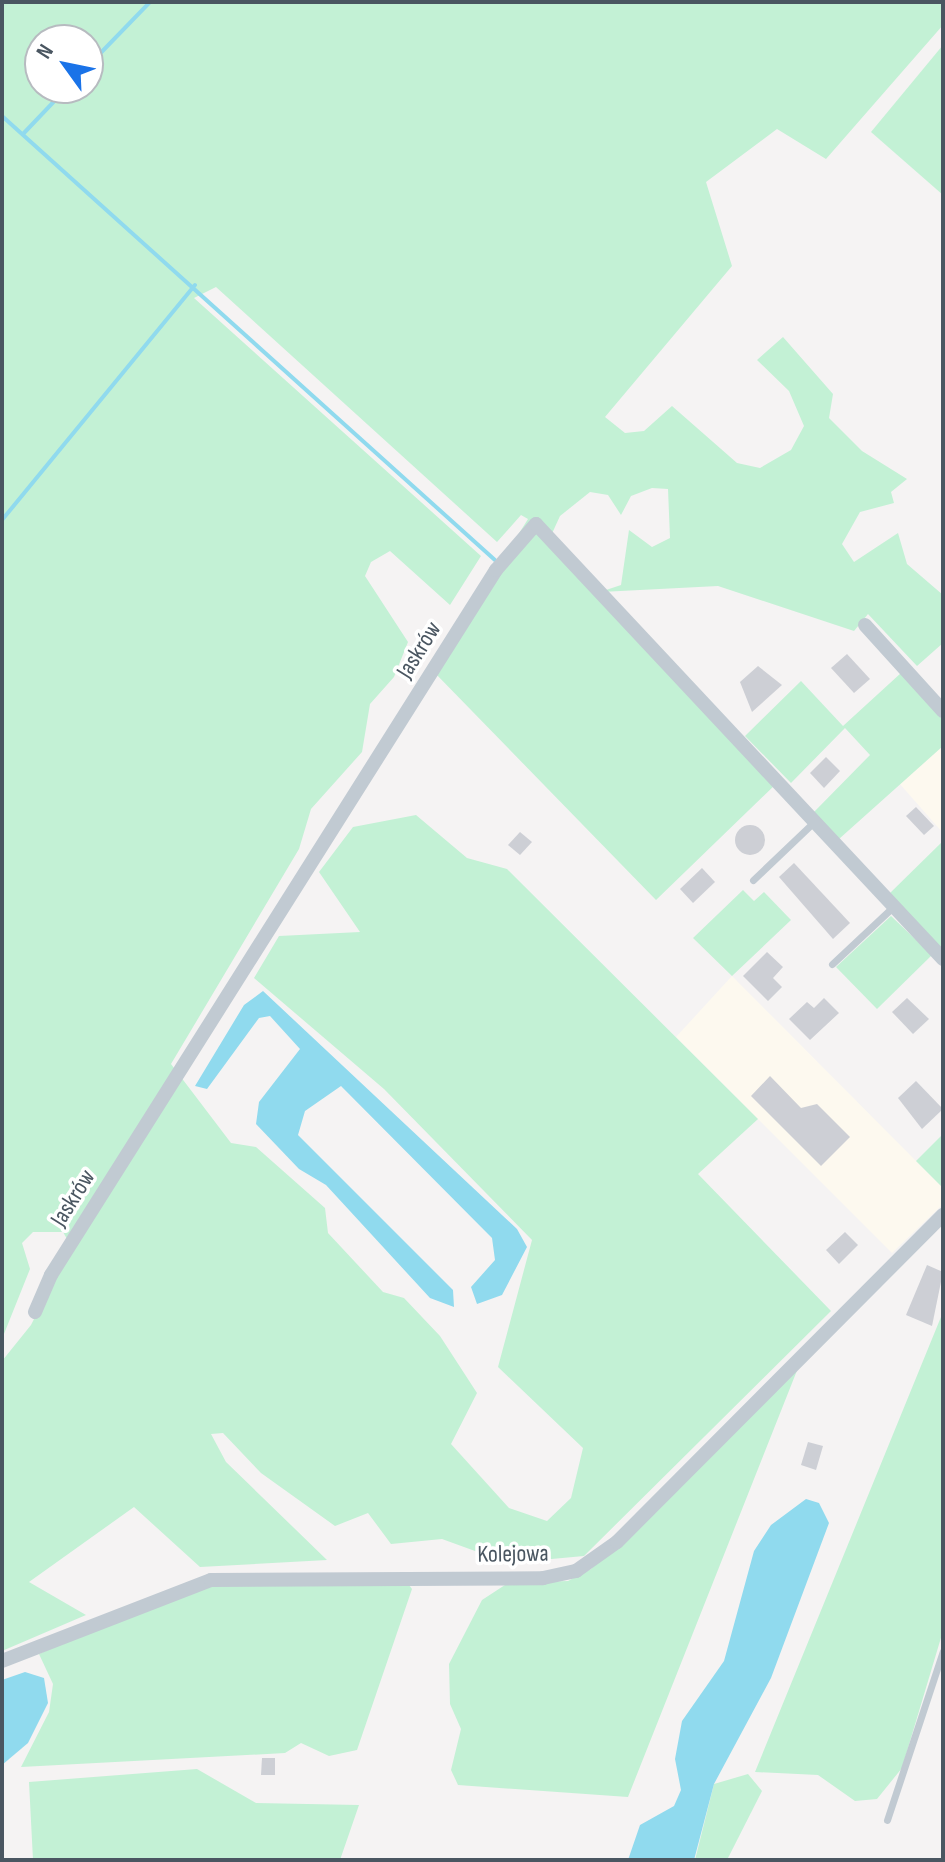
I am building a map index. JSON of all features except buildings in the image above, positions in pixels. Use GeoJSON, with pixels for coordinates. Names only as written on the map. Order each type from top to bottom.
{"type":"FeatureCollection","features":[{"type":"Feature","properties":{"kind":"street","name":"Jaskrów"},"geometry":{"type":"LineString","coordinates":[[35,1312],[51,1275],[496,570],[536,524],[943,959]]}},
{"type":"Feature","properties":{"kind":"street"},"geometry":{"type":"LineString","coordinates":[[865,625],[943,711]]}},
{"type":"Feature","properties":{"kind":"street","name":"Kolejowa"},"geometry":{"type":"LineString","coordinates":[[2,1661],[211,1580],[543,1578],[576,1571],[617,1542],[943,1215]]}},
{"type":"Feature","properties":{"kind":"lane"},"geometry":{"type":"LineString","coordinates":[[753,880],[816,820]]}},
{"type":"Feature","properties":{"kind":"lane"},"geometry":{"type":"LineString","coordinates":[[832,964],[894,906]]}},
{"type":"Feature","properties":{"kind":"lane"},"geometry":{"type":"LineString","coordinates":[[887,1820],[943,1651]]}},
{"type":"Feature","properties":{"kind":"shaded area"},"geometry":{"type":"Polygon","coordinates":[[[943,746],[943,833],[899,783],[943,746]]]}},
{"type":"Feature","properties":{"kind":"shaded area"},"geometry":{"type":"Polygon","coordinates":[[[732,976],[943,1188],[943,1204],[892,1253],[676,1037],[732,976]]]}},
{"type":"Feature","properties":{"kind":"green space"},"geometry":{"type":"Polygon","coordinates":[[[2,2],[943,2],[943,25],[826,159],[777,129],[706,182],[732,266],[605,417],[625,433],[644,431],[672,406],[737,463],[760,468],[791,450],[804,426],[789,391],[757,360],[783,337],[833,394],[829,418],[862,451],[907,479],[891,492],[894,503],[860,512],[842,544],[854,562],[898,533],[907,564],[943,595],[943,643],[917,666],[868,614],[854,631],[718,586],[601,592],[777,783],[656,900],[433,671],[528,519],[521,515],[497,542],[216,287],[194,298],[481,556],[450,605],[390,551],[371,562],[365,576],[408,642],[394,677],[370,704],[362,752],[311,809],[299,849],[171,1064],[231,1143],[256,1147],[325,1208],[328,1233],[383,1292],[404,1298],[440,1336],[477,1393],[451,1444],[509,1508],[547,1521],[571,1498],[583,1448],[498,1367],[532,1240],[384,1089],[254,978],[279,936],[360,932],[319,872],[353,827],[416,815],[467,858],[507,869],[758,1119],[698,1174],[831,1311],[584,1556],[508,1563],[442,1539],[391,1544],[368,1513],[335,1526],[261,1473],[223,1433],[211,1434],[226,1462],[327,1560],[200,1567],[134,1507],[29,1582],[86,1615],[2,1651],[2,1361],[31,1325],[71,1246],[63,1232],[33,1232],[22,1243],[30,1269],[2,1339],[2,2]],[[652,488],[631,496],[621,515],[608,495],[590,492],[560,516],[549,540],[600,592],[621,585],[629,530],[652,547],[670,538],[668,489],[652,488]]]}},
{"type":"Feature","properties":{"kind":"green space"},"geometry":{"type":"Polygon","coordinates":[[[943,45],[943,195],[871,132],[943,45]]]}},
{"type":"Feature","properties":{"kind":"green space"},"geometry":{"type":"Polygon","coordinates":[[[901,673],[943,720],[943,746],[839,839],[814,812],[870,755],[845,728],[791,783],[745,736],[801,681],[843,726],[901,673]]]}},
{"type":"Feature","properties":{"kind":"green space"},"geometry":{"type":"Polygon","coordinates":[[[943,841],[943,952],[889,894],[943,841]]]}},
{"type":"Feature","properties":{"kind":"green space"},"geometry":{"type":"Polygon","coordinates":[[[743,890],[754,901],[764,892],[791,920],[732,976],[693,938],[743,890]]]}},
{"type":"Feature","properties":{"kind":"green space"},"geometry":{"type":"Polygon","coordinates":[[[891,916],[932,955],[877,1009],[836,967],[891,916]]]}},
{"type":"Feature","properties":{"kind":"green space"},"geometry":{"type":"Polygon","coordinates":[[[943,1134],[943,1188],[916,1161],[943,1134]]]}},
{"type":"Feature","properties":{"kind":"green space"},"geometry":{"type":"Polygon","coordinates":[[[943,1312],[943,1631],[902,1768],[877,1799],[855,1801],[818,1775],[755,1772],[943,1312]]]}},
{"type":"Feature","properties":{"kind":"green space"},"geometry":{"type":"Polygon","coordinates":[[[798,1368],[628,1797],[458,1785],[451,1770],[461,1729],[450,1704],[449,1664],[482,1600],[508,1583],[568,1581],[591,1569],[798,1368]]]}},
{"type":"Feature","properties":{"kind":"green space"},"geometry":{"type":"Polygon","coordinates":[[[245,1579],[406,1581],[412,1589],[357,1750],[329,1756],[301,1743],[285,1753],[21,1767],[49,1712],[53,1684],[39,1654],[178,1591],[245,1579]]]}},
{"type":"Feature","properties":{"kind":"green space"},"geometry":{"type":"Polygon","coordinates":[[[197,1769],[256,1803],[359,1805],[340,1860],[33,1860],[29,1782],[197,1769]]]}},
{"type":"Feature","properties":{"kind":"green space"},"geometry":{"type":"Polygon","coordinates":[[[748,1774],[762,1791],[727,1860],[695,1860],[714,1784],[748,1774]]]}},
{"type":"Feature","properties":{"kind":"water"},"geometry":{"type":"Polygon","coordinates":[[[263,991],[517,1229],[527,1247],[502,1295],[477,1304],[471,1287],[495,1260],[492,1238],[341,1086],[305,1111],[298,1135],[453,1290],[454,1307],[430,1298],[326,1185],[299,1169],[256,1124],[259,1102],[300,1049],[270,1016],[259,1018],[207,1089],[195,1086],[244,1005],[263,991]]]}},
{"type":"Feature","properties":{"kind":"water"},"geometry":{"type":"Polygon","coordinates":[[[806,1499],[819,1503],[829,1523],[771,1678],[714,1784],[694,1860],[628,1860],[640,1825],[674,1806],[681,1790],[675,1759],[682,1721],[724,1661],[754,1551],[771,1525],[806,1499]]]}},
{"type":"Feature","properties":{"kind":"water"},"geometry":{"type":"Polygon","coordinates":[[[25,1672],[44,1678],[48,1703],[28,1743],[2,1765],[2,1680],[25,1672]]]}},
{"type":"Feature","properties":{"kind":"waterway"},"geometry":{"type":"LineString","coordinates":[[104,49],[150,2]]}},
{"type":"Feature","properties":{"kind":"waterway"},"geometry":{"type":"LineString","coordinates":[[23,134],[52,104]]}},
{"type":"Feature","properties":{"kind":"waterway"},"geometry":{"type":"LineString","coordinates":[[2,116],[495,560]]}},
{"type":"Feature","properties":{"kind":"waterway"},"geometry":{"type":"LineString","coordinates":[[2,520],[195,285]]}}]}
